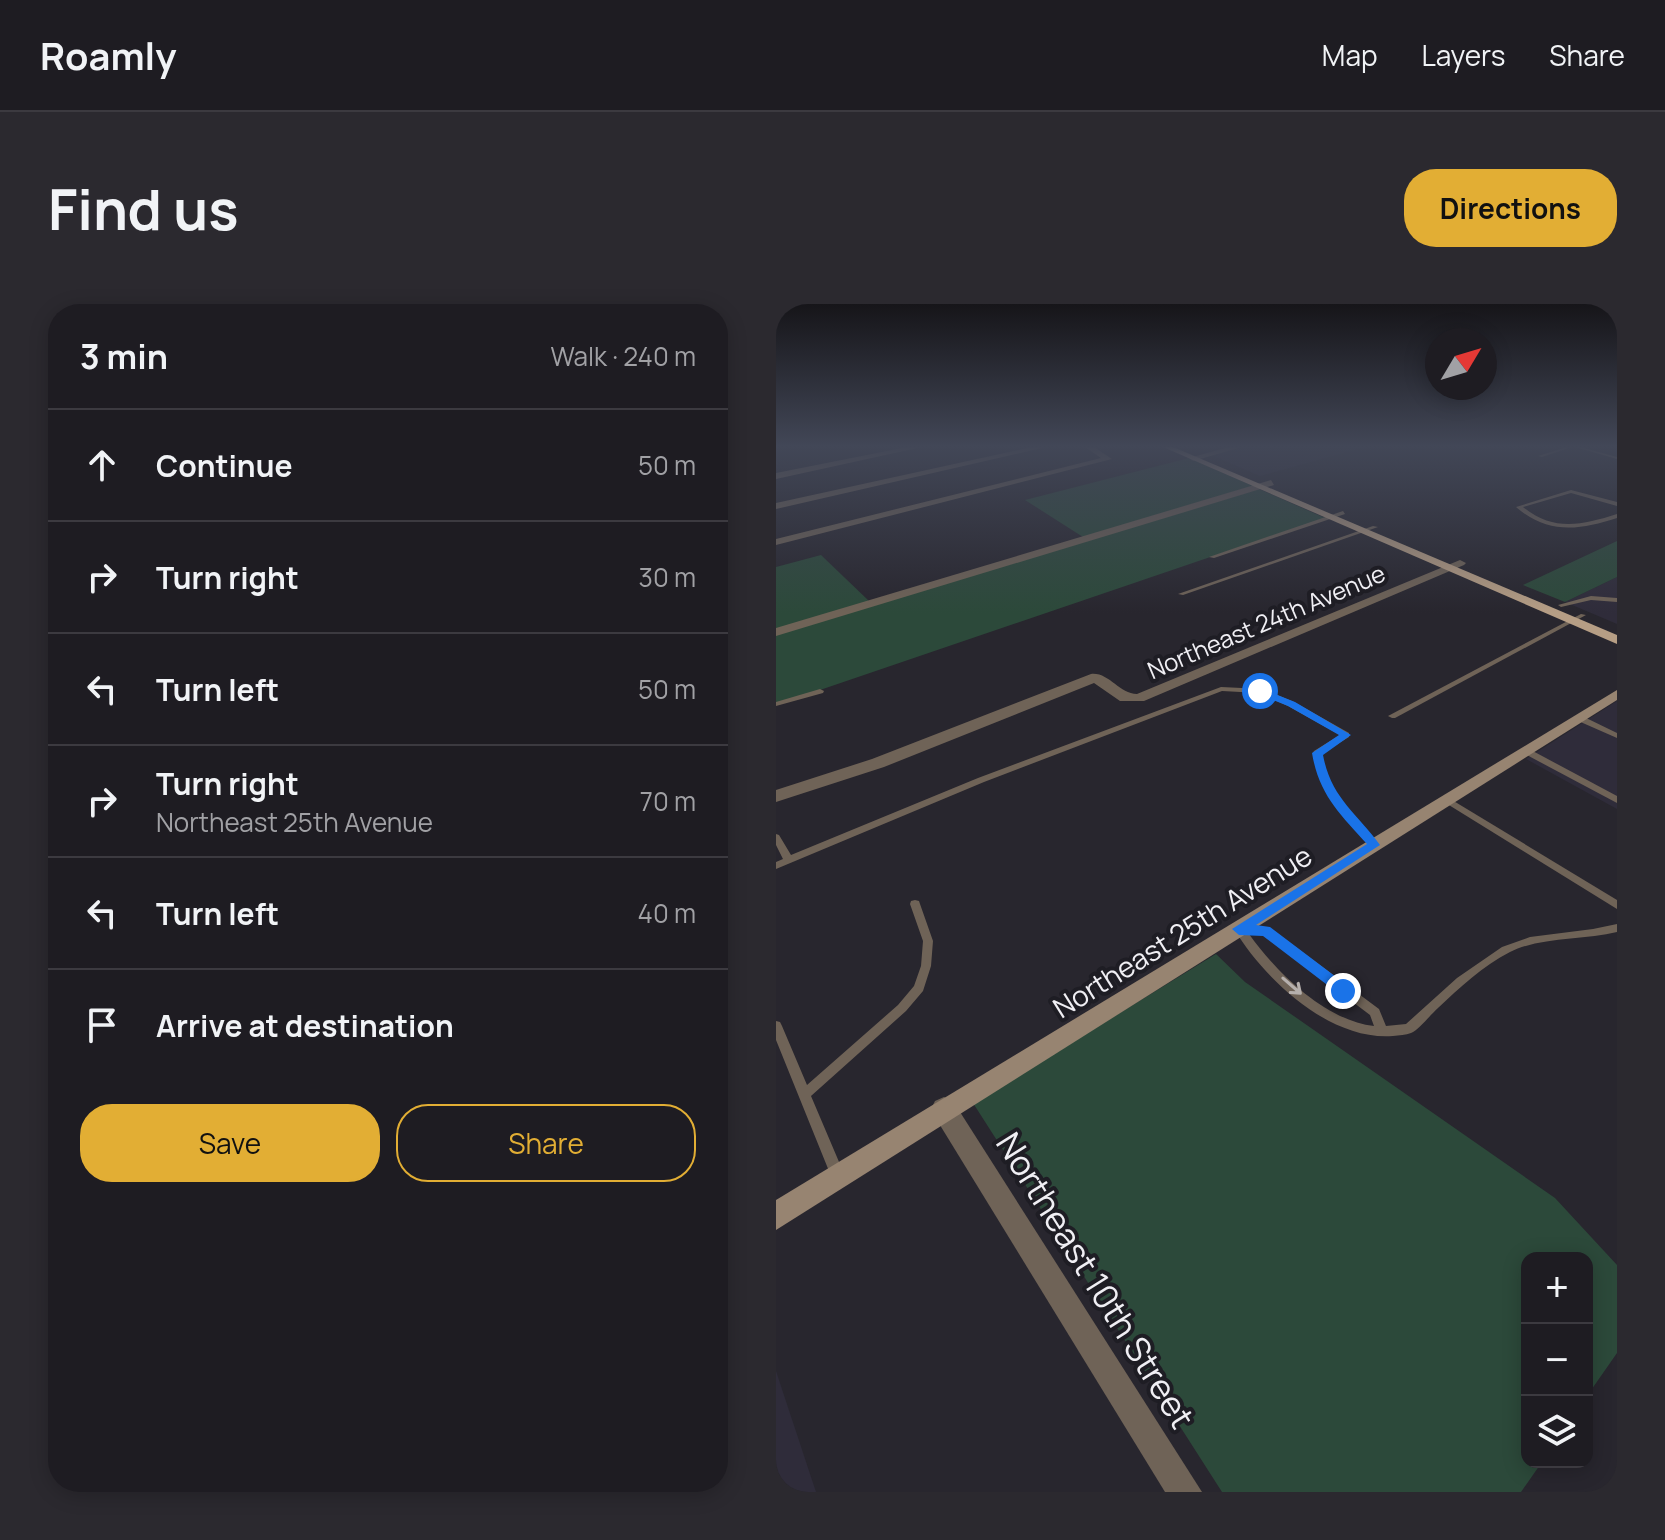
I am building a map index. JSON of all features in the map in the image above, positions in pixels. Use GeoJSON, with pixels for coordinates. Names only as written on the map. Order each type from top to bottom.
{"type":"FeatureCollection","features":[{"type":"Feature","properties":{"kind":"main road"},"geometry":{"type":"LineString","coordinates":[[1308,502],[1577,618],[1617,640]]}},
{"type":"Feature","properties":{"kind":"main road"},"geometry":{"type":"LineString","coordinates":[[1454,565],[1561,605],[1577,618],[1617,629]]}},
{"type":"Feature","properties":{"kind":"main road","name":"Northeast 25th Avenue"},"geometry":{"type":"LineString","coordinates":[[776,1216],[1617,694]]}},
{"type":"Feature","properties":{"kind":"street"},"geometry":{"type":"LineString","coordinates":[[776,542],[934,502]]}},
{"type":"Feature","properties":{"kind":"street"},"geometry":{"type":"LineString","coordinates":[[776,632],[1204,502]]}},
{"type":"Feature","properties":{"kind":"street","name":"Northeast 24th Avenue"},"geometry":{"type":"LineString","coordinates":[[776,796],[878,763],[1096,677],[1125,698],[1139,698],[1454,565]]}},
{"type":"Feature","properties":{"kind":"street","name":"Northeast 10th Street"},"geometry":{"type":"LineString","coordinates":[[944,1109],[1185,1492]]}},
{"type":"Feature","properties":{"kind":"lane"},"geometry":{"type":"LineString","coordinates":[[1534,502],[1519,507],[1529,516],[1565,528],[1585,527],[1617,516]]}},
{"type":"Feature","properties":{"kind":"lane"},"geometry":{"type":"LineString","coordinates":[[1212,557],[1337,515]]}},
{"type":"Feature","properties":{"kind":"lane"},"geometry":{"type":"LineString","coordinates":[[1181,594],[1369,529]]}},
{"type":"Feature","properties":{"kind":"lane"},"geometry":{"type":"LineString","coordinates":[[1561,605],[1591,598],[1616,602]]}},
{"type":"Feature","properties":{"kind":"lane"},"geometry":{"type":"LineString","coordinates":[[1392,716],[1577,618]]}},
{"type":"Feature","properties":{"kind":"lane"},"geometry":{"type":"LineString","coordinates":[[776,866],[981,780],[1221,689],[1260,691],[1291,704],[1346,735],[1317,753],[1321,774],[1330,795],[1374,845]]}},
{"type":"Feature","properties":{"kind":"lane"},"geometry":{"type":"LineString","coordinates":[[776,704],[820,691]]}},
{"type":"Feature","properties":{"kind":"lane"},"geometry":{"type":"LineString","coordinates":[[1579,718],[1617,736]]}},
{"type":"Feature","properties":{"kind":"lane"},"geometry":{"type":"LineString","coordinates":[[1526,751],[1617,800]]}},
{"type":"Feature","properties":{"kind":"lane"},"geometry":{"type":"LineString","coordinates":[[1447,800],[1617,905]]}},
{"type":"Feature","properties":{"kind":"lane"},"geometry":{"type":"LineString","coordinates":[[776,837],[789,860]]}},
{"type":"Feature","properties":{"kind":"lane"},"geometry":{"type":"LineString","coordinates":[[804,1095],[902,1008],[919,988],[926,966],[928,941],[915,904]]}},
{"type":"Feature","properties":{"kind":"lane"},"geometry":{"type":"LineString","coordinates":[[1239,929],[1255,954],[1312,1004],[1349,1026],[1382,1032],[1409,1029],[1430,1006],[1478,969],[1516,945],[1617,928]]}},
{"type":"Feature","properties":{"kind":"lane"},"geometry":{"type":"LineString","coordinates":[[1239,929],[1266,931],[1287,946],[1375,1012],[1382,1032]]}},
{"type":"Feature","properties":{"kind":"lane"},"geometry":{"type":"LineString","coordinates":[[776,1026],[838,1176]]}},
{"type":"Feature","properties":{"kind":"shaded area"},"geometry":{"type":"Polygon","coordinates":[[[1617,577],[1617,624],[1565,602],[1617,577]]]}},
{"type":"Feature","properties":{"kind":"shaded area"},"geometry":{"type":"Polygon","coordinates":[[[1617,701],[1617,809],[1526,759],[1617,701]]]}},
{"type":"Feature","properties":{"kind":"shaded area"},"geometry":{"type":"Polygon","coordinates":[[[776,1371],[816,1492],[776,1492],[776,1371]]]}},
{"type":"Feature","properties":{"kind":"green space"},"geometry":{"type":"Polygon","coordinates":[[[1029,502],[1198,502],[1083,537],[1029,502]]]}},
{"type":"Feature","properties":{"kind":"green space"},"geometry":{"type":"Polygon","coordinates":[[[1215,502],[1290,502],[1325,518],[776,705],[776,635],[1215,502]]]}},
{"type":"Feature","properties":{"kind":"green space"},"geometry":{"type":"Polygon","coordinates":[[[1617,541],[1617,577],[1565,602],[1523,585],[1617,541]]]}},
{"type":"Feature","properties":{"kind":"green space"},"geometry":{"type":"Polygon","coordinates":[[[821,555],[869,601],[776,629],[776,567],[821,555]]]}},
{"type":"Feature","properties":{"kind":"green space"},"geometry":{"type":"Polygon","coordinates":[[[1216,954],[1245,982],[1555,1198],[1617,1265],[1617,1353],[1593,1387],[1593,1252],[1521,1252],[1521,1468],[1538,1468],[1521,1492],[1222,1492],[973,1103],[1216,954]]]}},
{"type":"Feature","properties":{"kind":"route"},"geometry":{"type":"LineString","coordinates":[[1260,691],[1291,704],[1346,735],[1317,753],[1321,774],[1330,795],[1374,845],[1239,929],[1266,931],[1343,991]]}}]}
